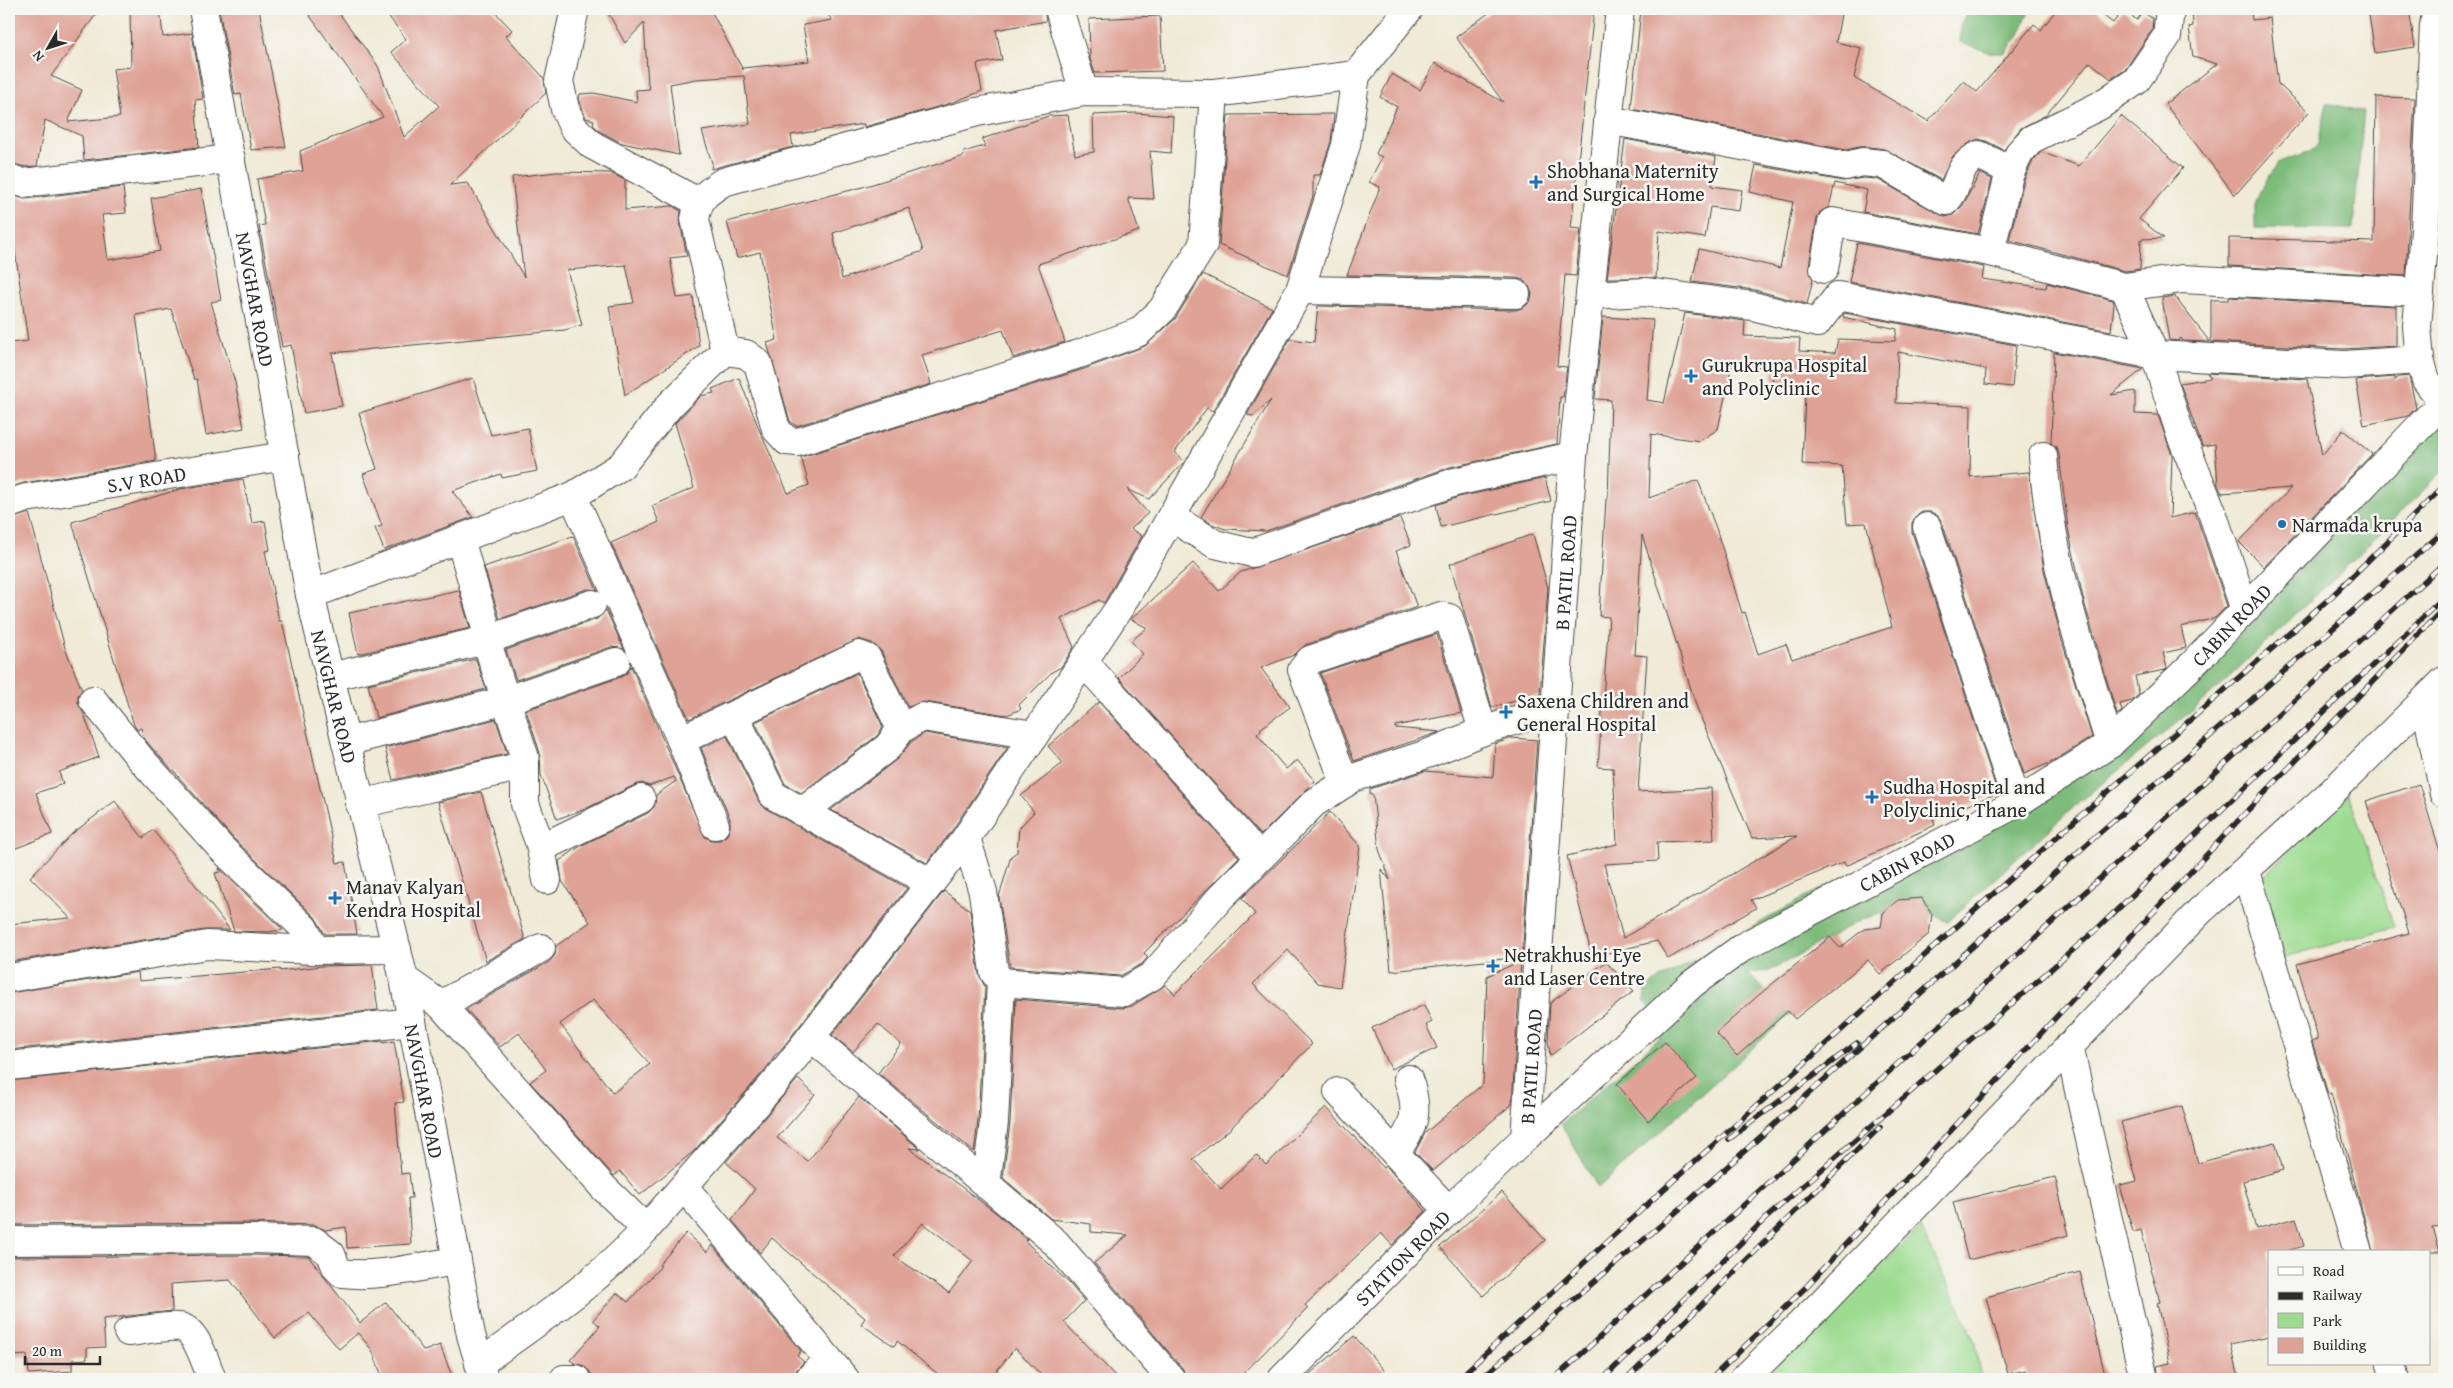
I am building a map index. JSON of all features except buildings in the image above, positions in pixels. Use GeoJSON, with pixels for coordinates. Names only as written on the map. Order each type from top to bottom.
{"type":"FeatureCollection","features":[{"type":"Feature","properties":{"kind":"street","name":"NAVGHAR ROAD"},"geometry":{"type":"LineString","coordinates":[[203,9],[310,595],[404,979],[471,1334],[482,1372]]}},
{"type":"Feature","properties":{"kind":"street"},"geometry":{"type":"LineString","coordinates":[[575,9],[559,81],[565,109],[572,127],[592,145],[698,202]]}},
{"type":"Feature","properties":{"kind":"street"},"geometry":{"type":"LineString","coordinates":[[1058,9],[1084,92]]}},
{"type":"Feature","properties":{"kind":"street"},"geometry":{"type":"LineString","coordinates":[[482,1372],[572,1297],[633,1243],[646,1229],[777,1080],[966,838],[1121,605],[1300,290],[1346,145],[1356,75],[1409,9]]}},
{"type":"Feature","properties":{"kind":"street","name":"B PATIL ROAD"},"geometry":{"type":"LineString","coordinates":[[1525,1138],[1573,456],[1620,9]]}},
{"type":"Feature","properties":{"kind":"street"},"geometry":{"type":"LineString","coordinates":[[1990,252],[2011,171],[2020,152],[2032,139],[2099,106],[2136,81],[2168,36],[2170,9]]}},
{"type":"Feature","properties":{"kind":"street"},"geometry":{"type":"LineString","coordinates":[[2437,9],[2434,25],[2425,230],[2418,327],[2420,360],[2426,380],[2444,402]]}},
{"type":"Feature","properties":{"kind":"street"},"geometry":{"type":"LineString","coordinates":[[725,351],[694,219],[698,202],[708,192],[723,182],[758,170],[976,112],[1084,92],[1214,93],[1356,75]]}},
{"type":"Feature","properties":{"kind":"street"},"geometry":{"type":"LineString","coordinates":[[725,351],[746,354],[758,363],[776,429],[787,441],[798,442],[1079,354],[1139,332],[1162,310],[1203,245],[1214,93]]}},
{"type":"Feature","properties":{"kind":"street"},"geometry":{"type":"LineString","coordinates":[[1608,120],[1846,166],[1862,162],[1882,164],[1946,201],[1950,196],[1958,175],[1971,159],[1979,155],[2011,171]]}},
{"type":"Feature","properties":{"kind":"street"},"geometry":{"type":"LineString","coordinates":[[9,178],[23,183],[231,159]]}},
{"type":"Feature","properties":{"kind":"street"},"geometry":{"type":"LineString","coordinates":[[1824,269],[1832,222],[1990,252],[2124,287],[2182,279],[2420,292]]}},
{"type":"Feature","properties":{"kind":"street"},"geometry":{"type":"LineString","coordinates":[[2124,287],[2155,355],[2186,450],[2210,509],[2245,610]]}},
{"type":"Feature","properties":{"kind":"street"},"geometry":{"type":"LineString","coordinates":[[1300,290],[1516,294]]}},
{"type":"Feature","properties":{"kind":"street"},"geometry":{"type":"LineString","coordinates":[[1590,295],[1644,292],[1753,306],[1817,323],[1838,296],[2155,355],[2344,365],[2420,360]]}},
{"type":"Feature","properties":{"kind":"street"},"geometry":{"type":"LineString","coordinates":[[310,595],[573,496],[621,466],[670,405],[725,351]]}},
{"type":"Feature","properties":{"kind":"street","name":"CABIN ROAD"},"geometry":{"type":"LineString","coordinates":[[1525,1138],[1692,984],[1743,947],[2017,803],[2110,744],[2245,610],[2444,402]]}},
{"type":"Feature","properties":{"kind":"street","name":"S.V ROAD"},"geometry":{"type":"LineString","coordinates":[[9,504],[26,498],[285,456]]}},
{"type":"Feature","properties":{"kind":"street"},"geometry":{"type":"LineString","coordinates":[[1170,517],[1215,544],[1252,553],[1455,482],[1573,456]]}},
{"type":"Feature","properties":{"kind":"street"},"geometry":{"type":"LineString","coordinates":[[2043,456],[2046,503],[2068,608],[2110,744]]}},
{"type":"Feature","properties":{"kind":"street"},"geometry":{"type":"LineString","coordinates":[[573,496],[681,740],[715,825]]}},
{"type":"Feature","properties":{"kind":"street"},"geometry":{"type":"LineString","coordinates":[[1927,527],[2017,803]]}},
{"type":"Feature","properties":{"kind":"street"},"geometry":{"type":"LineString","coordinates":[[460,539],[486,628],[486,640],[507,700],[524,758],[525,804],[541,848],[547,880]]}},
{"type":"Feature","properties":{"kind":"street"},"geometry":{"type":"LineString","coordinates":[[330,677],[486,640],[592,604]]}},
{"type":"Feature","properties":{"kind":"street"},"geometry":{"type":"LineString","coordinates":[[1345,783],[1302,670],[1310,660],[1441,616],[1449,618],[1483,731]]}},
{"type":"Feature","properties":{"kind":"street"},"geometry":{"type":"LineString","coordinates":[[681,740],[859,654],[867,658],[901,729]]}},
{"type":"Feature","properties":{"kind":"street"},"geometry":{"type":"LineString","coordinates":[[1084,660],[1260,857]]}},
{"type":"Feature","properties":{"kind":"street"},"geometry":{"type":"LineString","coordinates":[[346,742],[507,700],[616,662]]}},
{"type":"Feature","properties":{"kind":"street"},"geometry":{"type":"LineString","coordinates":[[1746,1378],[1818,1307],[2200,911],[2246,871],[2444,681]]}},
{"type":"Feature","properties":{"kind":"street"},"geometry":{"type":"LineString","coordinates":[[93,700],[140,758],[222,849],[304,928],[315,950]]}},
{"type":"Feature","properties":{"kind":"street"},"geometry":{"type":"LineString","coordinates":[[2425,701],[2444,794]]}},
{"type":"Feature","properties":{"kind":"street"},"geometry":{"type":"LineString","coordinates":[[1000,982],[1124,992],[1152,976],[1221,897],[1314,803],[1345,783],[1427,754],[1483,731],[1555,707]]}},
{"type":"Feature","properties":{"kind":"street"},"geometry":{"type":"LineString","coordinates":[[734,715],[773,795],[931,883]]}},
{"type":"Feature","properties":{"kind":"street"},"geometry":{"type":"LineString","coordinates":[[802,812],[888,747],[901,729],[922,717],[1034,735]]}},
{"type":"Feature","properties":{"kind":"street"},"geometry":{"type":"LineString","coordinates":[[360,804],[523,766]]}},
{"type":"Feature","properties":{"kind":"street"},"geometry":{"type":"LineString","coordinates":[[541,848],[641,799]]}},
{"type":"Feature","properties":{"kind":"street"},"geometry":{"type":"LineString","coordinates":[[966,838],[983,892],[994,972],[1000,982],[994,1122],[986,1185]]}},
{"type":"Feature","properties":{"kind":"street"},"geometry":{"type":"LineString","coordinates":[[2246,871],[2357,1250]]}},
{"type":"Feature","properties":{"kind":"street"},"geometry":{"type":"LineString","coordinates":[[9,978],[207,945],[315,950],[397,949]]}},
{"type":"Feature","properties":{"kind":"street"},"geometry":{"type":"LineString","coordinates":[[441,1005],[542,948]]}},
{"type":"Feature","properties":{"kind":"street"},"geometry":{"type":"LineString","coordinates":[[404,979],[441,1005],[603,1187],[646,1229]]}},
{"type":"Feature","properties":{"kind":"street"},"geometry":{"type":"LineString","coordinates":[[9,1066],[412,1022]]}},
{"type":"Feature","properties":{"kind":"street"},"geometry":{"type":"LineString","coordinates":[[811,1037],[1056,1243],[1171,1379]]}},
{"type":"Feature","properties":{"kind":"street"},"geometry":{"type":"LineString","coordinates":[[2069,1046],[2144,1379]]}},
{"type":"Feature","properties":{"kind":"street"},"geometry":{"type":"LineString","coordinates":[[1395,1152],[1408,1135],[1414,1123],[1415,1108],[1408,1079]]}},
{"type":"Feature","properties":{"kind":"street"},"geometry":{"type":"LineString","coordinates":[[1338,1092],[1449,1211]]}},
{"type":"Feature","properties":{"kind":"street","name":"STATION ROAD"},"geometry":{"type":"LineString","coordinates":[[1282,1379],[1449,1211],[1525,1138]]}},
{"type":"Feature","properties":{"kind":"street"},"geometry":{"type":"LineString","coordinates":[[684,1187],[837,1369],[809,1379]]}},
{"type":"Feature","properties":{"kind":"street"},"geometry":{"type":"LineString","coordinates":[[9,1240],[250,1239],[314,1241],[331,1254],[336,1267],[342,1273],[352,1274],[371,1274],[457,1261]]}},
{"type":"Feature","properties":{"kind":"street"},"geometry":{"type":"LineString","coordinates":[[128,1332],[180,1327],[190,1332],[201,1350],[212,1379]]}},
{"type":"Feature","properties":{"kind":"street"},"geometry":{"type":"LineString","coordinates":[[2392,1366],[2395,1379]]}},
{"type":"Feature","properties":{"kind":"street"},"geometry":{"type":"LineString","coordinates":[[564,1379],[576,1379]]}},
{"type":"Feature","properties":{"kind":"green space"},"geometry":{"type":"Polygon","coordinates":[[[1968,9],[2030,9],[2018,37],[2005,53],[1991,53],[1960,42],[1961,24],[1968,9]]]}},
{"type":"Feature","properties":{"kind":"green space"},"geometry":{"type":"Polygon","coordinates":[[[2327,103],[2364,112],[2353,229],[2255,228],[2255,204],[2260,191],[2279,162],[2314,150],[2318,144],[2327,103]]]}},
{"type":"Feature","properties":{"kind":"green space"},"geometry":{"type":"Polygon","coordinates":[[[2444,415],[2444,470],[2349,564],[2207,698],[2076,805],[1947,922],[1932,914],[1922,898],[1898,900],[1883,913],[1863,919],[1769,971],[1747,973],[1790,1014],[1598,1188],[1561,1124],[1702,1001],[1665,1022],[1644,1001],[1646,987],[1811,894],[1984,812],[2079,759],[2444,415]]]}},
{"type":"Feature","properties":{"kind":"green space"},"geometry":{"type":"Polygon","coordinates":[[[2348,793],[2394,927],[2285,957],[2261,879],[2348,793]]]}},
{"type":"Feature","properties":{"kind":"green space"},"geometry":{"type":"Polygon","coordinates":[[[1921,1227],[1974,1339],[1981,1379],[1770,1379],[1767,1374],[1921,1227]]]}},
{"type":"Feature","properties":{"kind":"railway"},"geometry":{"type":"LineString","coordinates":[[1458,1379],[1664,1189],[2079,817],[2331,597],[2444,486]]}},
{"type":"Feature","properties":{"kind":"railway"},"geometry":{"type":"LineString","coordinates":[[1480,1379],[1681,1208],[2096,836],[2444,531]]}},
{"type":"Feature","properties":{"kind":"railway"},"geometry":{"type":"LineString","coordinates":[[1554,1379],[2444,563]]}},
{"type":"Feature","properties":{"kind":"railway"},"geometry":{"type":"LineString","coordinates":[[1603,1379],[1765,1219],[2097,929],[2444,597]]}},
{"type":"Feature","properties":{"kind":"railway"},"geometry":{"type":"LineString","coordinates":[[1711,1379],[1805,1288],[2248,810],[2444,608]]}},
{"type":"Feature","properties":{"kind":"railway"},"geometry":{"type":"LineString","coordinates":[[1729,1139],[1857,1043]]}},
{"type":"Feature","properties":{"kind":"railway"},"geometry":{"type":"LineString","coordinates":[[1627,1379],[1880,1127]]}},
{"type":"Feature","properties":{"kind":"place","name":"Shobhana Maternity and Surgical Home"},"geometry":{"type":"Point","coordinates":[1536,182]}},
{"type":"Feature","properties":{"kind":"place","name":"Gurukrupa Hospital and Polyclinic"},"geometry":{"type":"Point","coordinates":[1691,376]}},
{"type":"Feature","properties":{"kind":"place","name":"Narmada krupa"},"geometry":{"type":"Point","coordinates":[2282,524]}},
{"type":"Feature","properties":{"kind":"place","name":"Saxena Children and General Hospital"},"geometry":{"type":"Point","coordinates":[1506,712]}},
{"type":"Feature","properties":{"kind":"place","name":"Sudha Hospital and Polyclinic, Thane"},"geometry":{"type":"Point","coordinates":[1872,797]}},
{"type":"Feature","properties":{"kind":"place","name":"Manav Kalyan Kendra Hospital"},"geometry":{"type":"Point","coordinates":[335,898]}},
{"type":"Feature","properties":{"kind":"place","name":"Netrakhushi Eye and Laser Centre"},"geometry":{"type":"Point","coordinates":[1493,966]}}]}
